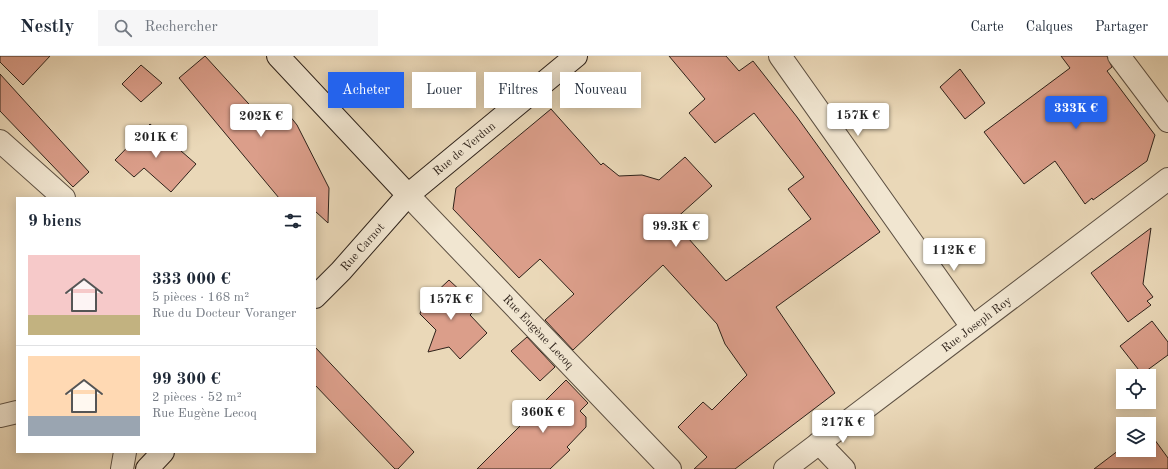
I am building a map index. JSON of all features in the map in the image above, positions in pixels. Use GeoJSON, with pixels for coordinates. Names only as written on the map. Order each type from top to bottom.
{"type":"FeatureCollection","features":[{"type":"Feature","properties":{"kind":"street","name":"Rue Eugène Lecoq"},"geometry":{"type":"LineString","coordinates":[[278,56],[408,195],[670,469]]}},
{"type":"Feature","properties":{"kind":"street","name":"Rue de Verdun"},"geometry":{"type":"LineString","coordinates":[[408,195],[576,56]]}},
{"type":"Feature","properties":{"kind":"street"},"geometry":{"type":"LineString","coordinates":[[780,56],[972,327]]}},
{"type":"Feature","properties":{"kind":"street"},"geometry":{"type":"LineString","coordinates":[[1119,56],[1168,121]]}},
{"type":"Feature","properties":{"kind":"street"},"geometry":{"type":"LineString","coordinates":[[0,142],[63,197]]}},
{"type":"Feature","properties":{"kind":"street","name":"Rue Joseph Roy"},"geometry":{"type":"LineString","coordinates":[[785,469],[1168,179]]}},
{"type":"Feature","properties":{"kind":"street","name":"Rue Carnot"},"geometry":{"type":"LineString","coordinates":[[316,296],[341,271],[408,195]]}},
{"type":"Feature","properties":{"kind":"street"},"geometry":{"type":"LineString","coordinates":[[0,416],[16,412]]}},
{"type":"Feature","properties":{"kind":"street"},"geometry":{"type":"LineString","coordinates":[[819,443],[844,469]]}},
{"type":"Feature","properties":{"kind":"street"},"geometry":{"type":"LineString","coordinates":[[122,469],[125,453]]}},
{"type":"Feature","properties":{"kind":"street"},"geometry":{"type":"LineString","coordinates":[[147,469],[162,453]]}},
{"type":"Feature","properties":{"kind":"building"},"geometry":{"type":"Polygon","coordinates":[[[0,56],[50,56],[23,85],[0,62],[0,56]]]}},
{"type":"Feature","properties":{"kind":"building"},"geometry":{"type":"Polygon","coordinates":[[[205,56],[269,126],[285,110],[297,125],[329,188],[328,223],[316,212],[316,197],[278,197],[179,78],[205,56]]]}},
{"type":"Feature","properties":{"kind":"building"},"geometry":{"type":"Polygon","coordinates":[[[669,56],[726,56],[739,71],[753,61],[797,117],[880,232],[776,307],[835,393],[735,469],[694,469],[707,457],[678,427],[703,402],[712,410],[747,375],[725,344],[717,324],[663,265],[573,350],[545,320],[574,294],[540,259],[519,278],[453,209],[456,188],[551,109],[601,165],[603,163],[619,176],[642,175],[659,180],[685,157],[712,186],[673,221],[726,281],[811,219],[788,189],[804,177],[754,113],[715,143],[689,113],[705,99],[669,56]]]}},
{"type":"Feature","properties":{"kind":"building"},"geometry":{"type":"Polygon","coordinates":[[[1061,56],[1107,56],[1112,67],[1107,71],[1155,135],[1147,161],[1093,200],[1092,198],[1085,204],[1055,161],[1024,184],[984,132],[1070,68],[1061,56]]]}},
{"type":"Feature","properties":{"kind":"building"},"geometry":{"type":"Polygon","coordinates":[[[141,65],[162,83],[141,102],[122,84],[141,65]]]}},
{"type":"Feature","properties":{"kind":"building"},"geometry":{"type":"Polygon","coordinates":[[[960,69],[985,103],[965,119],[940,87],[960,69]]]}},
{"type":"Feature","properties":{"kind":"building"},"geometry":{"type":"Polygon","coordinates":[[[0,74],[89,172],[73,187],[0,111],[0,74]]]}},
{"type":"Feature","properties":{"kind":"building"},"geometry":{"type":"Polygon","coordinates":[[[150,124],[196,164],[171,192],[144,168],[134,177],[115,160],[150,124]]]}},
{"type":"Feature","properties":{"kind":"building"},"geometry":{"type":"Polygon","coordinates":[[[1151,228],[1143,284],[1153,297],[1147,301],[1151,305],[1128,322],[1091,273],[1151,228]]]}},
{"type":"Feature","properties":{"kind":"building"},"geometry":{"type":"Polygon","coordinates":[[[449,280],[464,294],[462,302],[473,312],[470,315],[487,333],[460,359],[449,347],[428,352],[436,330],[420,314],[424,296],[432,296],[449,280]]]}},
{"type":"Feature","properties":{"kind":"building"},"geometry":{"type":"Polygon","coordinates":[[[1152,321],[1168,342],[1168,355],[1149,369],[1138,369],[1120,346],[1152,321]]]}},
{"type":"Feature","properties":{"kind":"building"},"geometry":{"type":"Polygon","coordinates":[[[527,337],[555,367],[540,381],[511,351],[527,337]]]}},
{"type":"Feature","properties":{"kind":"building"},"geometry":{"type":"Polygon","coordinates":[[[316,348],[414,452],[398,469],[395,469],[316,386],[316,348]]]}},
{"type":"Feature","properties":{"kind":"building"},"geometry":{"type":"Polygon","coordinates":[[[566,380],[588,403],[580,411],[586,417],[586,427],[567,447],[570,450],[550,469],[477,469],[566,380]]]}},
{"type":"Feature","properties":{"kind":"building"},"geometry":{"type":"Polygon","coordinates":[[[1156,442],[1168,458],[1168,469],[1094,469],[1116,452],[1116,457],[1156,457],[1156,442]]]}}]}
